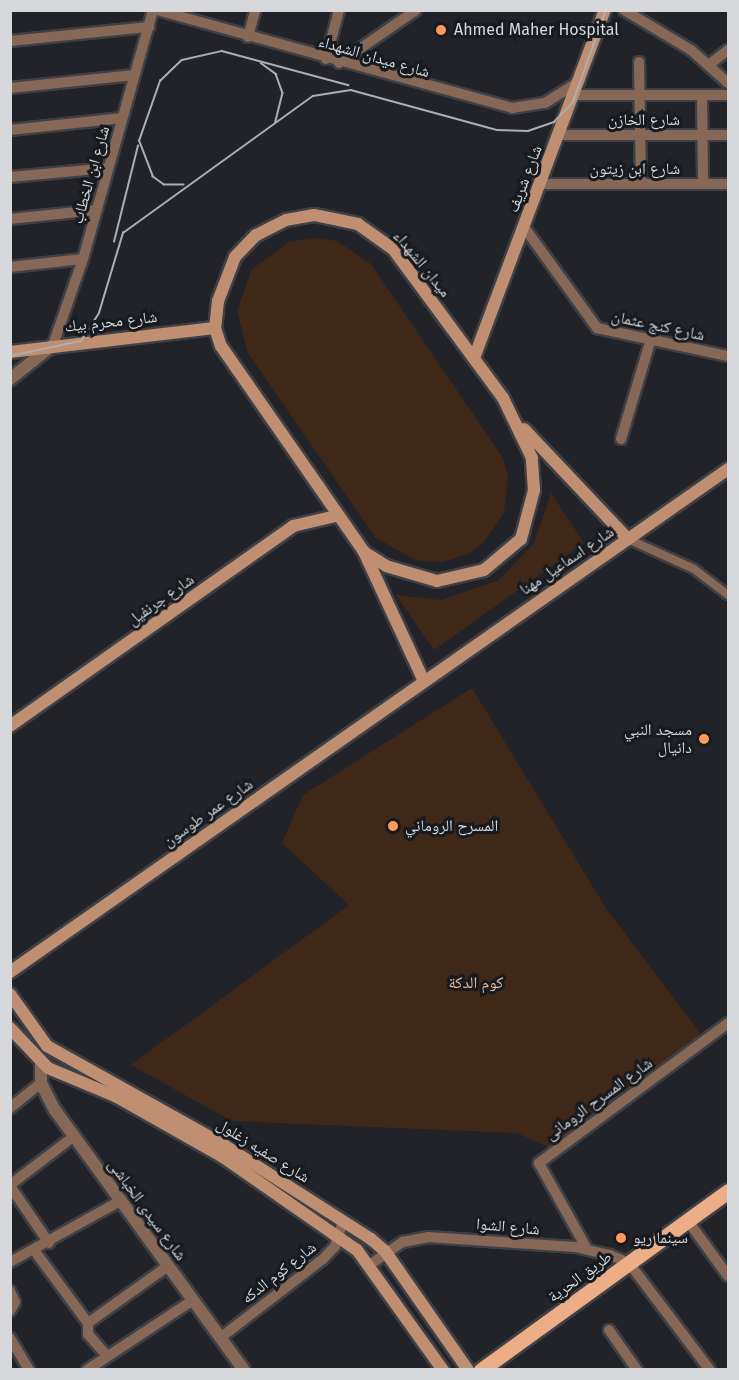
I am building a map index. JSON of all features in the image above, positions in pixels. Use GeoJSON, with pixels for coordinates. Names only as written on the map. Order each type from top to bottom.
{"type":"FeatureCollection","features":[{"type":"Feature","properties":{"kind":"main road","name":"شارع شريف"},"geometry":{"type":"LineString","coordinates":[[474,358],[542,184],[604,10]]}},
{"type":"Feature","properties":{"kind":"main road","name":"ميدان الشهداء"},"geometry":{"type":"LineString","coordinates":[[314,215],[358,224],[393,249],[474,358],[518,422],[532,458],[534,490],[521,539],[504,556],[468,575],[437,581],[386,566],[364,552],[336,516],[235,369],[215,328],[223,284],[235,257],[266,230],[314,215]]}},
{"type":"Feature","properties":{"kind":"main road","name":"شارع محرم بيك"},"geometry":{"type":"LineString","coordinates":[[10,352],[53,345],[215,328]]}},
{"type":"Feature","properties":{"kind":"main road"},"geometry":{"type":"LineString","coordinates":[[518,422],[628,539]]}},
{"type":"Feature","properties":{"kind":"main road","name":"شارع اسماعيل مهنا"},"geometry":{"type":"LineString","coordinates":[[423,679],[728,470]]}},
{"type":"Feature","properties":{"kind":"main road","name":"شارع جرنفيل"},"geometry":{"type":"LineString","coordinates":[[10,726],[293,526],[336,516]]}},
{"type":"Feature","properties":{"kind":"main road"},"geometry":{"type":"LineString","coordinates":[[364,552],[423,679]]}},
{"type":"Feature","properties":{"kind":"main road","name":"شارع عمر طوسون"},"geometry":{"type":"LineString","coordinates":[[10,972],[423,679]]}},
{"type":"Feature","properties":{"kind":"main road","name":"شارع صفيه زغلول"},"geometry":{"type":"LineString","coordinates":[[10,994],[46,1046],[343,1222],[385,1251],[468,1370]]}},
{"type":"Feature","properties":{"kind":"main road","name":"شارع صفيه زغلول"},"geometry":{"type":"LineString","coordinates":[[10,1028],[41,1063],[117,1097],[241,1162],[339,1238],[371,1264],[443,1370]]}},
{"type":"Feature","properties":{"kind":"main road"},"geometry":{"type":"LineString","coordinates":[[41,1063],[46,1046]]}},
{"type":"Feature","properties":{"kind":"main road","name":"طريق الحرية"},"geometry":{"type":"LineString","coordinates":[[481,1370],[729,1191]]}},
{"type":"Feature","properties":{"kind":"street","name":"شارع ابن الخطاب"},"geometry":{"type":"LineString","coordinates":[[53,345],[83,260],[134,75],[155,10]]}},
{"type":"Feature","properties":{"kind":"street","name":"شارع ميدان الشهداء"},"geometry":{"type":"LineString","coordinates":[[155,10],[339,63],[512,108],[545,104],[579,81]]}},
{"type":"Feature","properties":{"kind":"street"},"geometry":{"type":"LineString","coordinates":[[248,37],[255,10]]}},
{"type":"Feature","properties":{"kind":"street"},"geometry":{"type":"LineString","coordinates":[[326,59],[339,10]]}},
{"type":"Feature","properties":{"kind":"street"},"geometry":{"type":"LineString","coordinates":[[624,10],[710,64],[729,83]]}},
{"type":"Feature","properties":{"kind":"street"},"geometry":{"type":"LineString","coordinates":[[339,63],[411,11]]}},
{"type":"Feature","properties":{"kind":"street"},"geometry":{"type":"LineString","coordinates":[[10,41],[149,27]]}},
{"type":"Feature","properties":{"kind":"street"},"geometry":{"type":"LineString","coordinates":[[710,64],[729,50]]}},
{"type":"Feature","properties":{"kind":"street"},"geometry":{"type":"LineString","coordinates":[[639,62],[641,184]]}},
{"type":"Feature","properties":{"kind":"street"},"geometry":{"type":"LineString","coordinates":[[10,88],[134,75]]}},
{"type":"Feature","properties":{"kind":"street"},"geometry":{"type":"LineString","coordinates":[[574,95],[702,97],[729,95]]}},
{"type":"Feature","properties":{"kind":"street"},"geometry":{"type":"LineString","coordinates":[[702,97],[703,183]]}},
{"type":"Feature","properties":{"kind":"street"},"geometry":{"type":"LineString","coordinates":[[10,130],[122,118]]}},
{"type":"Feature","properties":{"kind":"street","name":"شارع الخازن"},"geometry":{"type":"LineString","coordinates":[[560,135],[729,135]]}},
{"type":"Feature","properties":{"kind":"street"},"geometry":{"type":"LineString","coordinates":[[10,177],[108,168]]}},
{"type":"Feature","properties":{"kind":"street","name":"شارع ابن زيتون"},"geometry":{"type":"LineString","coordinates":[[542,184],[729,184]]}},
{"type":"Feature","properties":{"kind":"street"},"geometry":{"type":"LineString","coordinates":[[10,219],[96,210]]}},
{"type":"Feature","properties":{"kind":"street","name":"شارع كنج عثمان"},"geometry":{"type":"LineString","coordinates":[[524,227],[597,327],[729,356]]}},
{"type":"Feature","properties":{"kind":"street"},"geometry":{"type":"LineString","coordinates":[[10,267],[83,260]]}},
{"type":"Feature","properties":{"kind":"street"},"geometry":{"type":"LineString","coordinates":[[621,439],[651,339]]}},
{"type":"Feature","properties":{"kind":"street"},"geometry":{"type":"LineString","coordinates":[[10,379],[53,345]]}},
{"type":"Feature","properties":{"kind":"street"},"geometry":{"type":"LineString","coordinates":[[628,539],[694,569],[729,596]]}},
{"type":"Feature","properties":{"kind":"street","name":"شارع المسرح الرومانى"},"geometry":{"type":"LineString","coordinates":[[587,1249],[539,1163],[729,1023]]}},
{"type":"Feature","properties":{"kind":"street"},"geometry":{"type":"LineString","coordinates":[[10,1108],[41,1083],[41,1063]]}},
{"type":"Feature","properties":{"kind":"street","name":"شارع سيدى الخباشى"},"geometry":{"type":"LineString","coordinates":[[41,1083],[73,1137],[244,1370]]}},
{"type":"Feature","properties":{"kind":"street"},"geometry":{"type":"LineString","coordinates":[[49,1243],[10,1185],[73,1137]]}},
{"type":"Feature","properties":{"kind":"street"},"geometry":{"type":"LineString","coordinates":[[10,1262],[49,1243],[120,1201]]}},
{"type":"Feature","properties":{"kind":"street"},"geometry":{"type":"LineString","coordinates":[[688,1221],[729,1275]]}},
{"type":"Feature","properties":{"kind":"street","name":"شارع كوم الدكه"},"geometry":{"type":"LineString","coordinates":[[220,1338],[323,1259],[339,1238],[343,1222]]}},
{"type":"Feature","properties":{"kind":"street","name":"شارع الشوا"},"geometry":{"type":"LineString","coordinates":[[385,1251],[437,1237],[587,1249],[629,1263]]}},
{"type":"Feature","properties":{"kind":"street"},"geometry":{"type":"LineString","coordinates":[[34,1250],[88,1323],[88,1334],[107,1356]]}},
{"type":"Feature","properties":{"kind":"street"},"geometry":{"type":"LineString","coordinates":[[371,1264],[385,1251]]}},
{"type":"Feature","properties":{"kind":"street"},"geometry":{"type":"LineString","coordinates":[[629,1263],[710,1370]]}},
{"type":"Feature","properties":{"kind":"street"},"geometry":{"type":"LineString","coordinates":[[88,1323],[168,1266]]}},
{"type":"Feature","properties":{"kind":"street"},"geometry":{"type":"LineString","coordinates":[[10,1291],[15,1302],[10,1311]]}},
{"type":"Feature","properties":{"kind":"street"},"geometry":{"type":"LineString","coordinates":[[87,1370],[193,1300]]}},
{"type":"Feature","properties":{"kind":"street"},"geometry":{"type":"LineString","coordinates":[[609,1330],[637,1370]]}},
{"type":"Feature","properties":{"kind":"street"},"geometry":{"type":"LineString","coordinates":[[10,1338],[29,1370]]}},
{"type":"Feature","properties":{"kind":"green space"},"geometry":{"type":"Polygon","coordinates":[[[314,238],[337,241],[371,264],[503,458],[508,476],[504,513],[483,543],[468,554],[443,562],[417,561],[375,537],[248,353],[237,311],[252,269],[289,242],[314,238]]]}},
{"type":"Feature","properties":{"kind":"green space"},"geometry":{"type":"Polygon","coordinates":[[[551,493],[584,543],[434,650],[396,595],[441,600],[499,580],[534,543],[551,493]]]}},
{"type":"Feature","properties":{"kind":"green space","name":"كوم الدكة"},"geometry":{"type":"Polygon","coordinates":[[[472,688],[607,910],[701,1034],[550,1148],[517,1133],[232,1121],[131,1065],[349,905],[282,843],[303,795],[472,688]]]}},
{"type":"Feature","properties":{"kind":"tram line"},"geometry":{"type":"LineString","coordinates":[[10,356],[81,341],[99,313],[123,233],[313,96],[351,90],[497,130],[528,131],[554,122],[573,102],[606,10]]}},
{"type":"Feature","properties":{"kind":"tram line"},"geometry":{"type":"LineString","coordinates":[[184,185],[164,185],[153,177],[139,141],[160,81],[182,60],[222,51],[348,85]]}},
{"type":"Feature","properties":{"kind":"tram line"},"geometry":{"type":"LineString","coordinates":[[261,63],[276,74],[283,93],[276,122]]}},
{"type":"Feature","properties":{"kind":"tram line"},"geometry":{"type":"LineString","coordinates":[[114,242],[138,146]]}},
{"type":"Feature","properties":{"kind":"place","name":"Ahmed Maher Hospital"},"geometry":{"type":"Point","coordinates":[441,30]}},
{"type":"Feature","properties":{"kind":"place","name":"مسجد النبي دانيال"},"geometry":{"type":"Point","coordinates":[704,739]}},
{"type":"Feature","properties":{"kind":"place","name":"المسرح الروماني"},"geometry":{"type":"Point","coordinates":[393,826]}},
{"type":"Feature","properties":{"kind":"place","name":"سينما ريو"},"geometry":{"type":"Point","coordinates":[621,1238]}}]}
